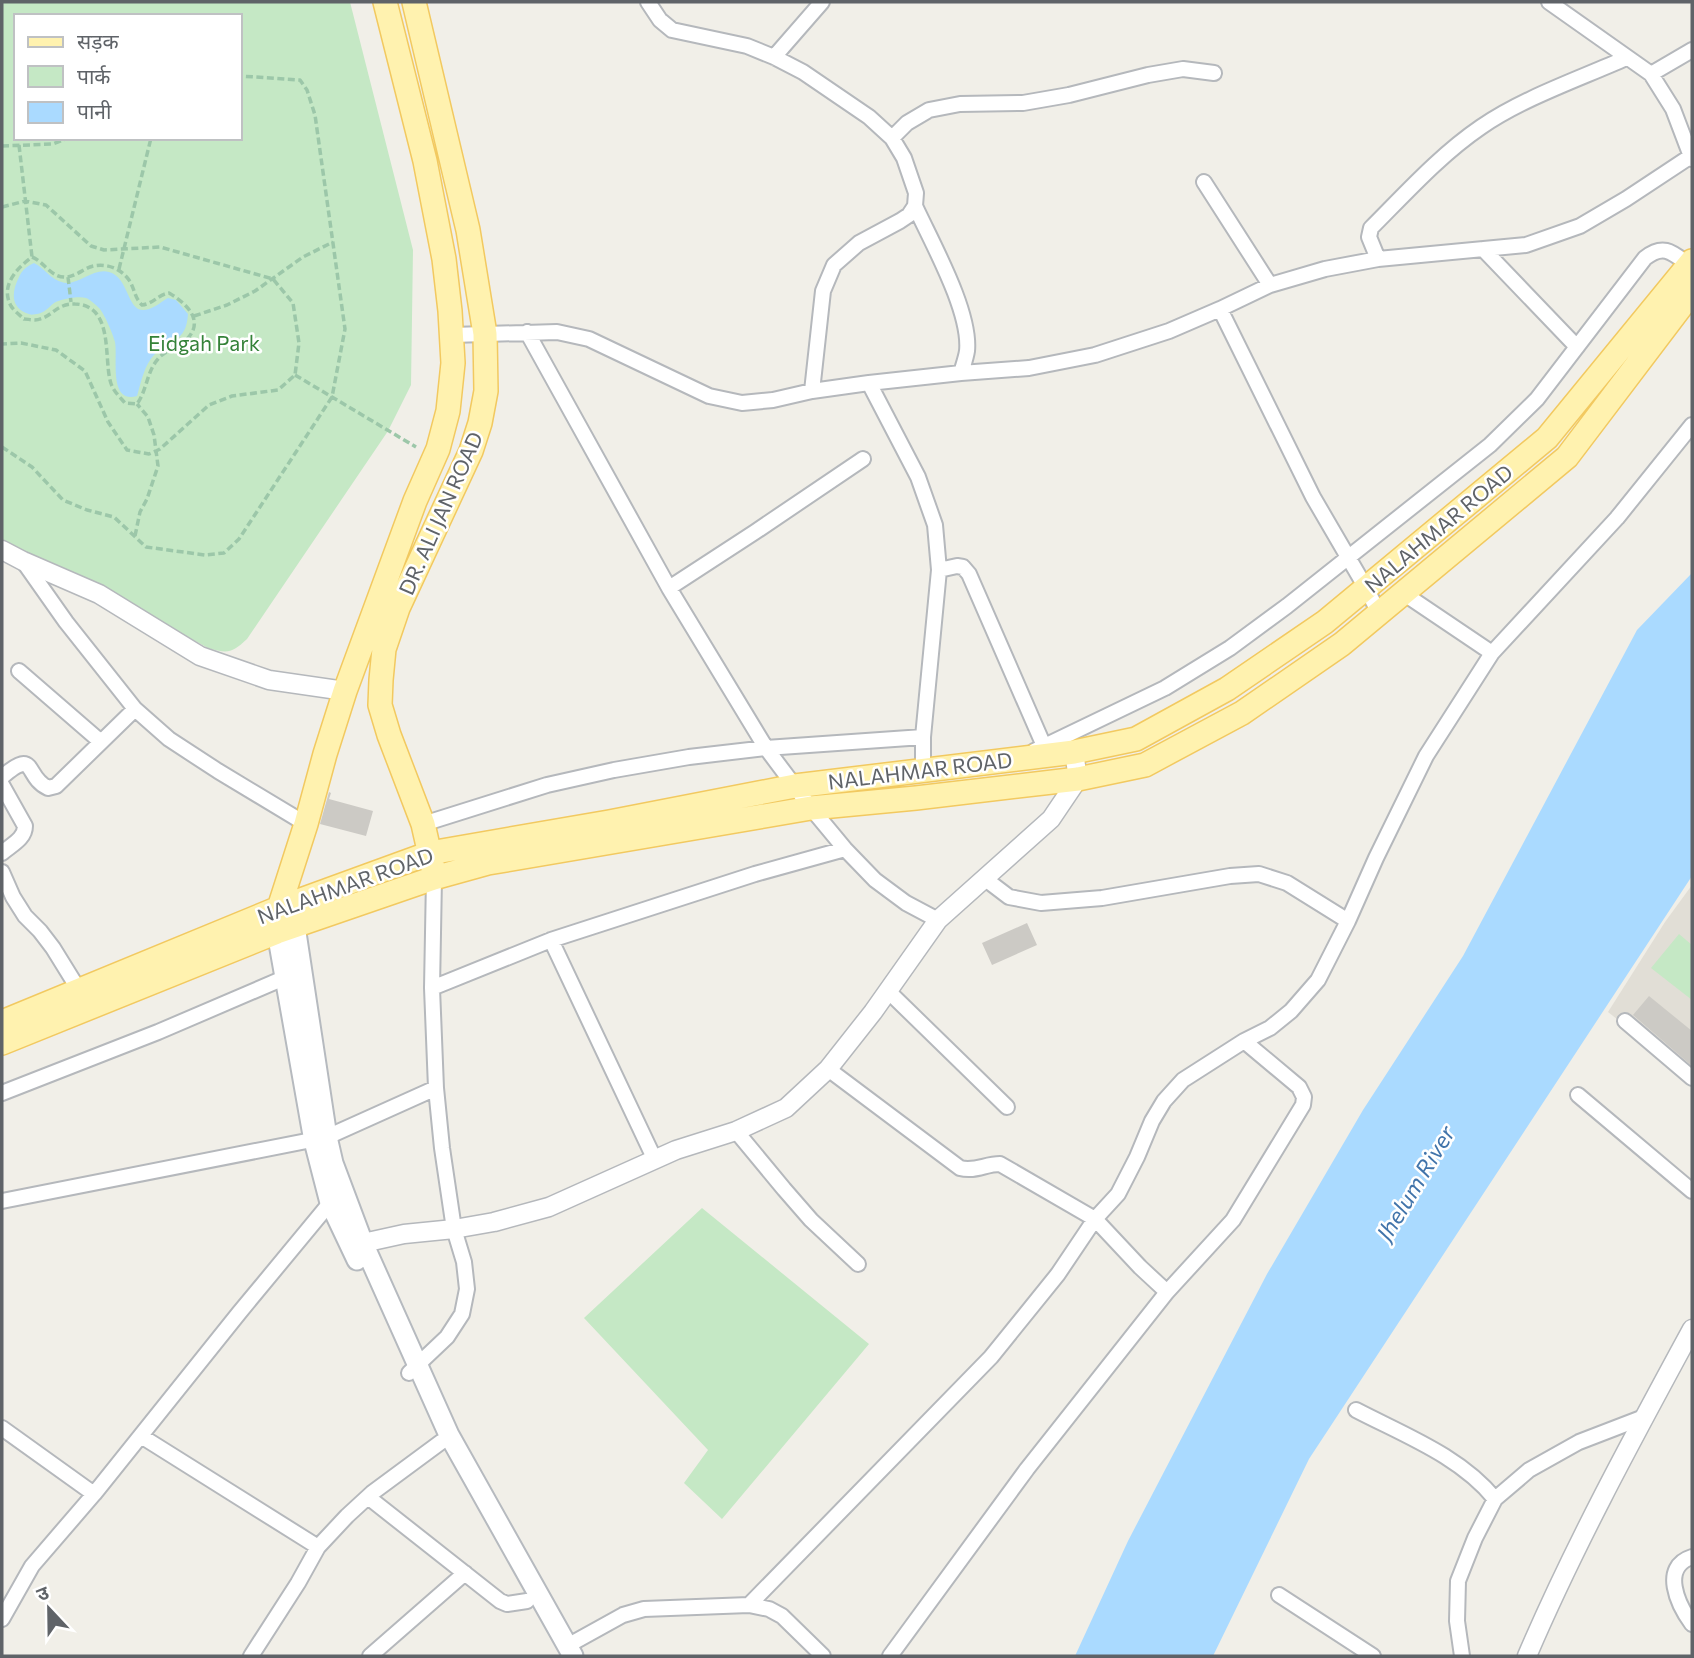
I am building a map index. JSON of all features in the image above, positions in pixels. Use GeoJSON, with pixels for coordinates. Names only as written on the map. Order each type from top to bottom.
{"type":"FeatureCollection","features":[{"type":"Feature","properties":{"kind":"main road","name":"DR. ALI JAN ROAD"},"geometry":{"type":"LineString","coordinates":[[279,908],[345,691],[415,501],[438,449],[448,411],[453,363],[444,259],[425,161],[385,2]]}},
{"type":"Feature","properties":{"kind":"main road","name":"DR. ALI JAN ROAD"},"geometry":{"type":"LineString","coordinates":[[414,2],[468,230],[485,334],[485,391],[480,423],[471,451],[398,608],[384,649],[380,705],[423,824],[430,853]]}},
{"type":"Feature","properties":{"kind":"main road","name":"NALAHMAR ROAD"},"geometry":{"type":"LineString","coordinates":[[10,1029],[79,990],[279,908],[430,853],[794,786],[1074,752],[1136,739],[1227,689],[1325,622],[1547,438],[1691,263]]}},
{"type":"Feature","properties":{"kind":"main road","name":"NALAHMAR ROAD"},"geometry":{"type":"LineString","coordinates":[[10,1029],[286,929],[434,878],[488,863],[811,808],[1078,779],[1145,765],[1242,713],[1342,644],[1567,457],[1692,292]]}},
{"type":"Feature","properties":{"kind":"main road"},"geometry":{"type":"LineString","coordinates":[[430,853],[434,878]]}},
{"type":"Feature","properties":{"kind":"main road"},"geometry":{"type":"LineString","coordinates":[[286,929],[284,978],[337,1198],[414,1369],[567,1653]]}},
{"type":"Feature","properties":{"kind":"main road"},"geometry":{"type":"LineString","coordinates":[[286,929],[321,1139]]}},
{"type":"Feature","properties":{"kind":"main road"},"geometry":{"type":"LineString","coordinates":[[337,1198],[363,1243],[440,1442],[527,1601],[567,1653]]}},
{"type":"Feature","properties":{"kind":"street"},"geometry":{"type":"LineString","coordinates":[[648,2],[660,20],[672,30],[747,46],[803,72],[869,117],[892,138],[904,158],[916,193],[915,206],[909,215],[859,243],[834,265],[823,291],[813,391]]}},
{"type":"Feature","properties":{"kind":"street"},"geometry":{"type":"LineString","coordinates":[[774,57],[822,2]]}},
{"type":"Feature","properties":{"kind":"street"},"geometry":{"type":"LineString","coordinates":[[452,335],[557,332],[589,339],[709,396],[742,403],[869,383],[1029,368],[1095,355],[1169,331],[1270,285],[1325,269],[1378,259],[1526,245],[1580,226],[1692,158],[1673,109],[1651,74],[1549,2]]}},
{"type":"Feature","properties":{"kind":"street"},"geometry":{"type":"LineString","coordinates":[[1651,74],[1692,50]]}},
{"type":"Feature","properties":{"kind":"street"},"geometry":{"type":"LineString","coordinates":[[1378,259],[1369,237],[1371,228],[1444,156],[1483,126],[1524,103],[1626,58]]}},
{"type":"Feature","properties":{"kind":"street"},"geometry":{"type":"LineString","coordinates":[[892,138],[907,122],[929,110],[960,104],[1023,103],[1183,69],[1213,73]]}},
{"type":"Feature","properties":{"kind":"street"},"geometry":{"type":"LineString","coordinates":[[1204,182],[1270,285]]}},
{"type":"Feature","properties":{"kind":"street"},"geometry":{"type":"LineString","coordinates":[[915,206],[954,290],[965,323],[967,351],[961,373]]}},
{"type":"Feature","properties":{"kind":"street"},"geometry":{"type":"LineString","coordinates":[[1483,249],[1577,347]]}},
{"type":"Feature","properties":{"kind":"street"},"geometry":{"type":"LineString","coordinates":[[1017,759],[1165,688],[1230,648],[1490,445],[1537,399],[1645,258],[1661,250],[1691,263]]}},
{"type":"Feature","properties":{"kind":"street"},"geometry":{"type":"LineString","coordinates":[[1220,309],[1314,498],[1378,613]]}},
{"type":"Feature","properties":{"kind":"street"},"geometry":{"type":"LineString","coordinates":[[527,332],[669,588],[766,748],[811,808],[875,880],[938,920]]}},
{"type":"Feature","properties":{"kind":"street"},"geometry":{"type":"LineString","coordinates":[[869,383],[918,477],[935,525],[939,570],[923,737],[923,770]]}},
{"type":"Feature","properties":{"kind":"street"},"geometry":{"type":"LineString","coordinates":[[749,1605],[991,1357],[1058,1274],[1094,1219],[1118,1194],[1164,1101],[1184,1080],[1244,1041],[1270,1028],[1291,1010],[1318,979],[1426,756],[1492,653],[1618,518],[1692,425]]}},
{"type":"Feature","properties":{"kind":"street"},"geometry":{"type":"LineString","coordinates":[[669,588],[863,459]]}},
{"type":"Feature","properties":{"kind":"street"},"geometry":{"type":"LineString","coordinates":[[2,550],[99,594],[200,656],[269,680],[345,691]]}},
{"type":"Feature","properties":{"kind":"street"},"geometry":{"type":"LineString","coordinates":[[23,561],[66,622],[135,709],[169,739],[306,824]]}},
{"type":"Feature","properties":{"kind":"street"},"geometry":{"type":"LineString","coordinates":[[939,570],[957,566],[963,567],[969,574],[1044,746]]}},
{"type":"Feature","properties":{"kind":"street"},"geometry":{"type":"LineString","coordinates":[[1403,593],[1492,653]]}},
{"type":"Feature","properties":{"kind":"street"},"geometry":{"type":"LineString","coordinates":[[19,671],[100,742]]}},
{"type":"Feature","properties":{"kind":"street"},"geometry":{"type":"LineString","coordinates":[[2,777],[15,766],[22,764],[29,766],[42,785],[48,788],[56,786],[135,709]]}},
{"type":"Feature","properties":{"kind":"street"},"geometry":{"type":"LineString","coordinates":[[423,824],[547,785],[614,770],[689,757],[766,748],[923,737]]}},
{"type":"Feature","properties":{"kind":"street"},"geometry":{"type":"LineString","coordinates":[[363,1243],[404,1234],[494,1222],[549,1207],[676,1150],[736,1131],[786,1108],[828,1069],[938,920],[1051,819],[1078,779],[1074,752]]}},
{"type":"Feature","properties":{"kind":"street"},"geometry":{"type":"LineString","coordinates":[[2,785],[22,820],[25,832],[2,853]]}},
{"type":"Feature","properties":{"kind":"street"},"geometry":{"type":"LineString","coordinates":[[432,988],[551,940],[755,874],[845,849]]}},
{"type":"Feature","properties":{"kind":"street"},"geometry":{"type":"LineString","coordinates":[[2,873],[25,916],[53,948],[79,990]]}},
{"type":"Feature","properties":{"kind":"street"},"geometry":{"type":"LineString","coordinates":[[984,878],[1009,897],[1041,903],[1102,898],[1230,876],[1259,874],[1287,883],[1348,921]]}},
{"type":"Feature","properties":{"kind":"street"},"geometry":{"type":"LineString","coordinates":[[414,1369],[447,1337],[462,1314],[467,1289],[464,1262],[454,1229],[436,1088],[432,988],[434,878]]}},
{"type":"Feature","properties":{"kind":"street"},"geometry":{"type":"LineString","coordinates":[[551,940],[655,1160]]}},
{"type":"Feature","properties":{"kind":"street"},"geometry":{"type":"LineString","coordinates":[[2,1093],[158,1032],[284,978]]}},
{"type":"Feature","properties":{"kind":"street"},"geometry":{"type":"LineString","coordinates":[[888,990],[1007,1107]]}},
{"type":"Feature","properties":{"kind":"street"},"geometry":{"type":"LineString","coordinates":[[1625,1021],[1692,1078]]}},
{"type":"Feature","properties":{"kind":"street"},"geometry":{"type":"LineString","coordinates":[[890,1656],[1027,1469],[1167,1292],[1233,1220],[1303,1105],[1304,1097],[1299,1087],[1244,1041]]}},
{"type":"Feature","properties":{"kind":"street"},"geometry":{"type":"LineString","coordinates":[[828,1069],[960,1168],[969,1171],[990,1164],[1000,1164],[1094,1219],[1167,1292]]}},
{"type":"Feature","properties":{"kind":"street"},"geometry":{"type":"LineString","coordinates":[[2,1201],[321,1139],[436,1088]]}},
{"type":"Feature","properties":{"kind":"street"},"geometry":{"type":"LineString","coordinates":[[1578,1095],[1692,1191]]}},
{"type":"Feature","properties":{"kind":"street"},"geometry":{"type":"LineString","coordinates":[[736,1131],[811,1220],[858,1264]]}},
{"type":"Feature","properties":{"kind":"street"},"geometry":{"type":"LineString","coordinates":[[2,1619],[32,1566],[337,1198]]}},
{"type":"Feature","properties":{"kind":"street"},"geometry":{"type":"LineString","coordinates":[[1527,1656],[1554,1594],[1692,1329]]}},
{"type":"Feature","properties":{"kind":"street"},"geometry":{"type":"LineString","coordinates":[[1356,1410],[1443,1455],[1482,1483],[1495,1499]]}},
{"type":"Feature","properties":{"kind":"street"},"geometry":{"type":"LineString","coordinates":[[1462,1656],[1457,1621],[1458,1581],[1475,1538],[1495,1499],[1529,1471],[1579,1442],[1644,1417]]}},
{"type":"Feature","properties":{"kind":"street"},"geometry":{"type":"LineString","coordinates":[[3,1431],[94,1494]]}},
{"type":"Feature","properties":{"kind":"street"},"geometry":{"type":"LineString","coordinates":[[141,1436],[318,1547]]}},
{"type":"Feature","properties":{"kind":"street"},"geometry":{"type":"LineString","coordinates":[[251,1656],[318,1547],[368,1497],[440,1442]]}},
{"type":"Feature","properties":{"kind":"street"},"geometry":{"type":"LineString","coordinates":[[368,1497],[500,1601],[507,1604],[527,1601]]}},
{"type":"Feature","properties":{"kind":"street"},"geometry":{"type":"LineString","coordinates":[[1692,1557],[1680,1562],[1674,1571],[1679,1600],[1692,1624]]}},
{"type":"Feature","properties":{"kind":"street"},"geometry":{"type":"LineString","coordinates":[[370,1656],[465,1573]]}},
{"type":"Feature","properties":{"kind":"street"},"geometry":{"type":"LineString","coordinates":[[1279,1595],[1373,1656]]}},
{"type":"Feature","properties":{"kind":"street"},"geometry":{"type":"LineString","coordinates":[[567,1653],[623,1615],[645,1609],[749,1605],[769,1609],[782,1616],[823,1656]]}},
{"type":"Feature","properties":{"kind":"path"},"geometry":{"type":"LineString","coordinates":[[2,447],[32,467],[63,500],[114,517],[146,547],[205,555],[224,553],[239,539],[332,397],[345,328],[315,115],[307,90],[300,80],[242,76]]}},
{"type":"Feature","properties":{"kind":"path"},"geometry":{"type":"LineString","coordinates":[[2,146],[53,144],[63,140]]}},
{"type":"Feature","properties":{"kind":"path"},"geometry":{"type":"LineString","coordinates":[[119,270],[151,140]]}},
{"type":"Feature","properties":{"kind":"path"},"geometry":{"type":"LineString","coordinates":[[19,145],[32,257]]}},
{"type":"Feature","properties":{"kind":"path"},"geometry":{"type":"LineString","coordinates":[[2,207],[25,201],[46,205],[91,246],[104,250],[160,247],[273,279],[293,303],[299,343],[295,375],[278,390],[232,396],[209,405],[156,451],[149,454],[127,450],[108,422],[85,372],[56,350],[21,343],[2,345]]}},
{"type":"Feature","properties":{"kind":"path"},"geometry":{"type":"LineString","coordinates":[[194,316],[227,305],[255,291],[303,257],[334,242]]}},
{"type":"Feature","properties":{"kind":"path"},"geometry":{"type":"LineString","coordinates":[[32,257],[63,278],[92,266],[103,265],[119,270],[130,281],[136,299],[142,305],[152,303],[161,295],[169,293],[182,301],[194,316],[194,328],[187,340],[159,358],[137,404]]}},
{"type":"Feature","properties":{"kind":"path"},"geometry":{"type":"LineString","coordinates":[[32,257],[9,278],[4,291],[11,306],[24,319],[40,320],[71,301],[94,310],[103,326],[110,382],[115,392],[125,403],[137,404],[148,417],[154,435],[158,466],[140,512],[135,537]]}},
{"type":"Feature","properties":{"kind":"path"},"geometry":{"type":"LineString","coordinates":[[68,278],[71,301]]}},
{"type":"Feature","properties":{"kind":"path"},"geometry":{"type":"LineString","coordinates":[[295,375],[416,447]]}},
{"type":"Feature","properties":{"kind":"shaded area"},"geometry":{"type":"Polygon","coordinates":[[[1692,885],[1692,1078],[1608,1012],[1665,922],[1692,885]]]}},
{"type":"Feature","properties":{"kind":"green space","name":"Eidgah Park"},"geometry":{"type":"Polygon","coordinates":[[[2,2],[350,2],[413,250],[411,385],[388,431],[247,639],[237,647],[229,651],[208,648],[102,590],[2,544],[2,2]]]}},
{"type":"Feature","properties":{"kind":"green space"},"geometry":{"type":"Polygon","coordinates":[[[1679,934],[1692,945],[1692,1000],[1651,968],[1679,934]]]}},
{"type":"Feature","properties":{"kind":"green space"},"geometry":{"type":"Polygon","coordinates":[[[702,1208],[869,1344],[722,1519],[684,1483],[708,1450],[584,1318],[702,1208]]]}},
{"type":"Feature","properties":{"kind":"water"},"geometry":{"type":"Polygon","coordinates":[[[34,263],[57,280],[67,283],[98,272],[109,272],[121,281],[136,307],[149,309],[168,298],[176,300],[188,314],[187,324],[181,335],[160,349],[151,359],[143,374],[137,396],[128,397],[118,387],[114,338],[101,311],[91,301],[83,297],[65,299],[54,303],[42,313],[32,315],[17,306],[14,293],[17,282],[23,270],[34,263]]]}},
{"type":"Feature","properties":{"kind":"water","name":"Jhelum River"},"geometry":{"type":"Polygon","coordinates":[[[1692,573],[1692,876],[1309,1459],[1213,1656],[1075,1656],[1128,1541],[1267,1274],[1363,1110],[1463,956],[1637,630],[1692,573]]]}},
{"type":"Feature","properties":{"kind":"building"},"geometry":{"type":"Polygon","coordinates":[[[329,792],[329,799],[373,811],[366,836],[320,824],[329,792]]]}},
{"type":"Feature","properties":{"kind":"building"},"geometry":{"type":"Polygon","coordinates":[[[1027,923],[1037,945],[992,965],[982,943],[1027,923]]]}},
{"type":"Feature","properties":{"kind":"building"},"geometry":{"type":"Polygon","coordinates":[[[1649,996],[1692,1031],[1692,1066],[1633,1015],[1649,996]]]}}]}
